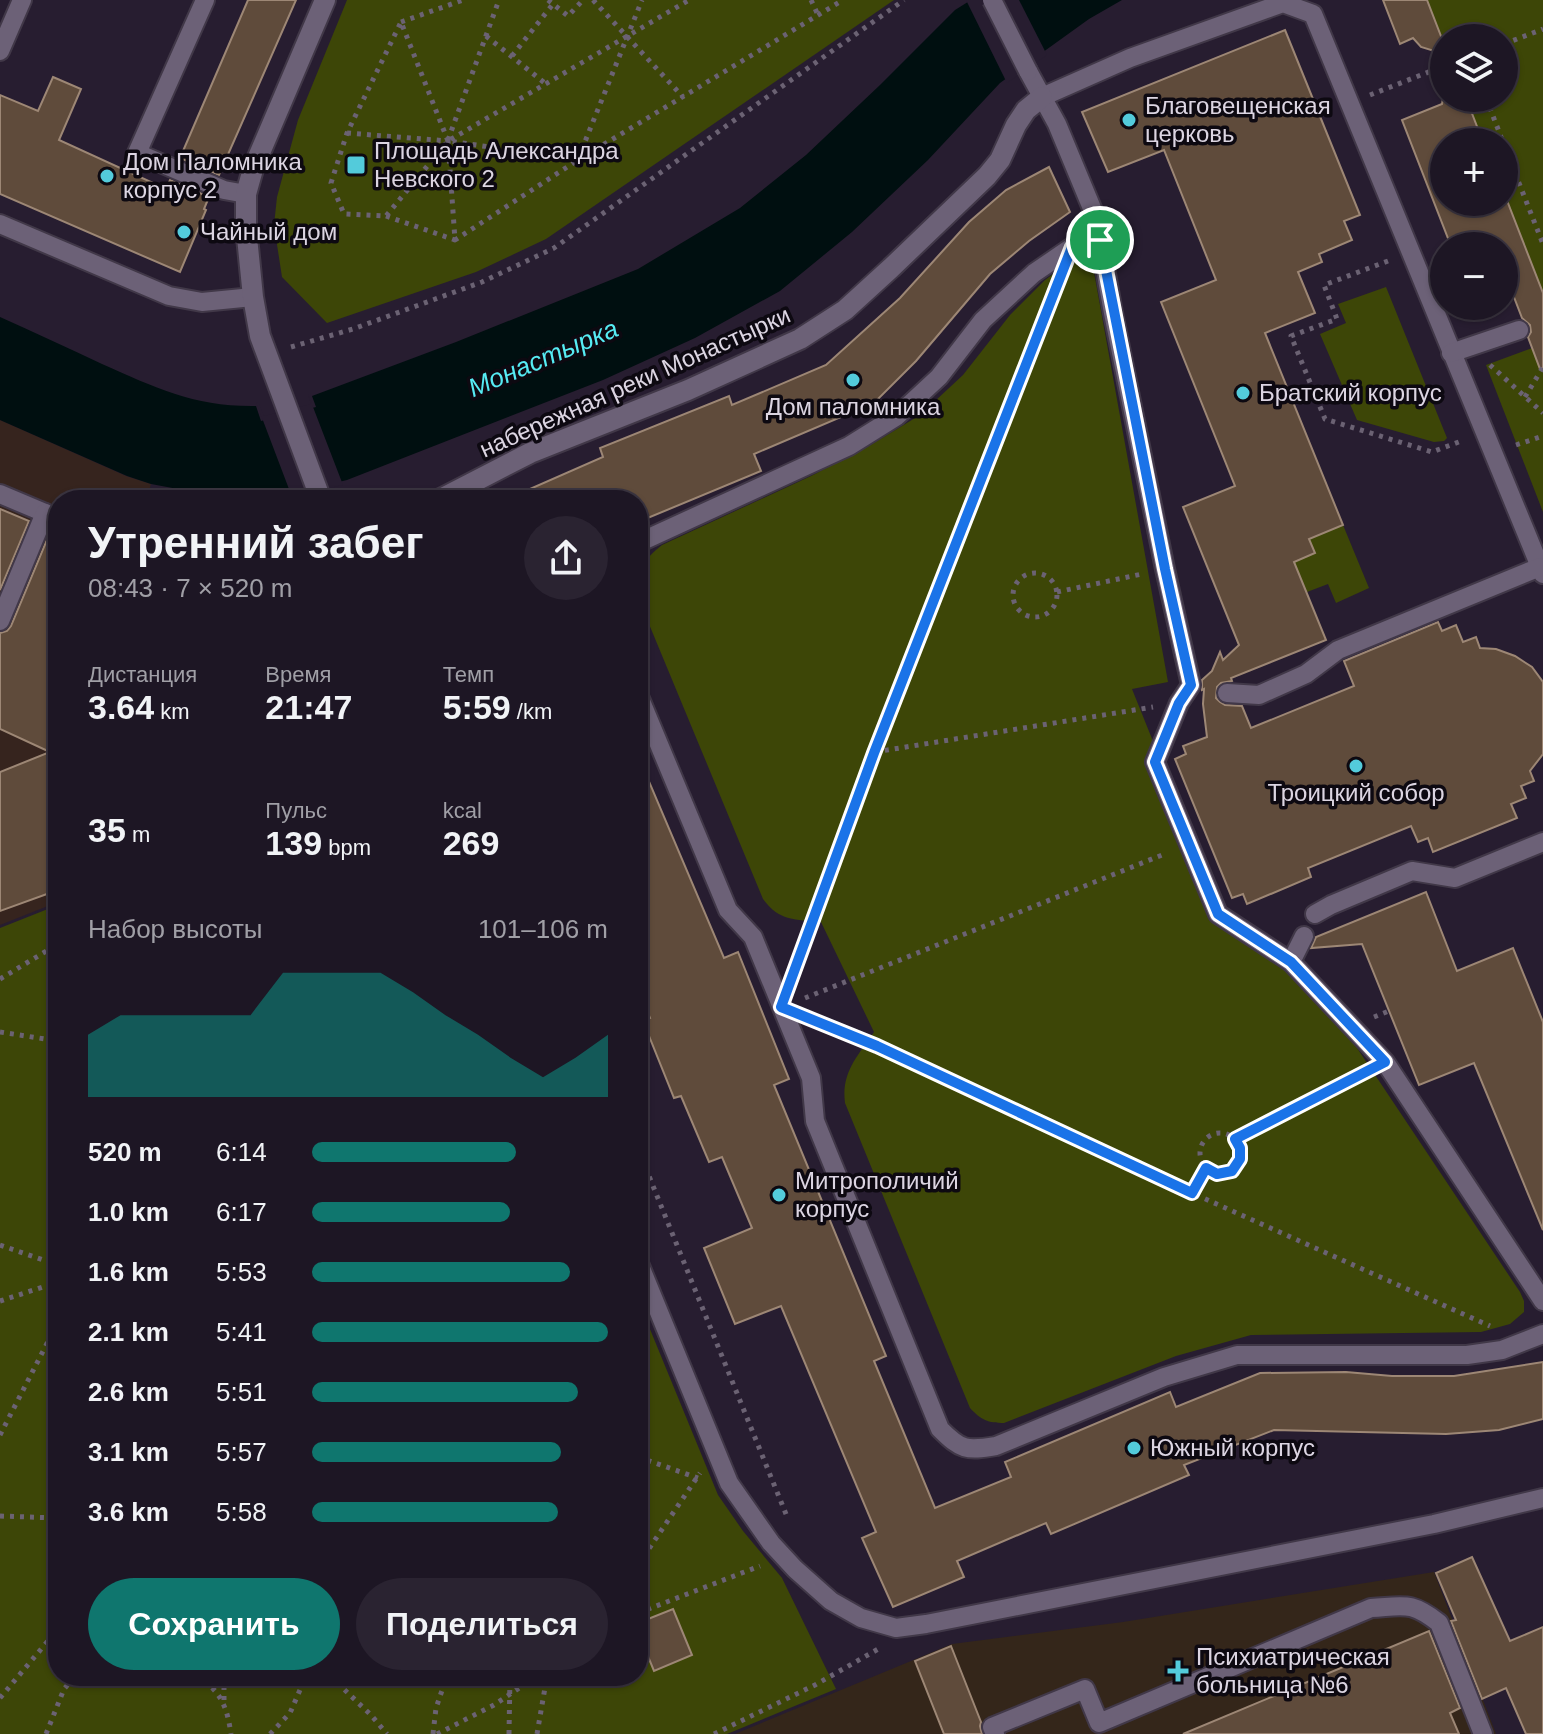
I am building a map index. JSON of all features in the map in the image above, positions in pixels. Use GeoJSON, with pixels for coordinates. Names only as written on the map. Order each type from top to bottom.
{"type":"FeatureCollection","features":[{"type":"Feature","properties":{"kind":"street"},"geometry":{"type":"LineString","coordinates":[[317,490],[260,336],[246,227],[246,194],[253,169],[325,0]]}},
{"type":"Feature","properties":{"kind":"street","name":"набережная реки Монастырки"},"geometry":{"type":"LineString","coordinates":[[458,490],[530,453],[688,390],[788,345],[845,310],[987,176],[1000,160],[1026,110],[1042,97]]}},
{"type":"Feature","properties":{"kind":"lane"},"geometry":{"type":"LineString","coordinates":[[0,51],[22,0]]}},
{"type":"Feature","properties":{"kind":"lane"},"geometry":{"type":"LineString","coordinates":[[205,0],[137,153],[224,190],[246,194]]}},
{"type":"Feature","properties":{"kind":"lane"},"geometry":{"type":"LineString","coordinates":[[992,0],[1057,124],[1096,218],[1165,569],[1198,687],[1179,703],[1155,762],[1218,914],[1291,962],[1385,1062],[1543,1301]]}},
{"type":"Feature","properties":{"kind":"lane"},"geometry":{"type":"LineString","coordinates":[[1042,97],[1130,58],[1283,3],[1313,14],[1542,571],[1338,650],[1306,674],[1259,695],[1227,693]]}},
{"type":"Feature","properties":{"kind":"lane"},"geometry":{"type":"LineString","coordinates":[[0,224],[169,296],[202,302],[253,297]]}},
{"type":"Feature","properties":{"kind":"lane"},"geometry":{"type":"LineString","coordinates":[[648,538],[849,446],[897,416],[939,377],[983,320],[1034,273],[1072,247],[1086,241],[1100,240]]}},
{"type":"Feature","properties":{"kind":"lane"},"geometry":{"type":"LineString","coordinates":[[1451,353],[1519,330]]}},
{"type":"Feature","properties":{"kind":"lane"},"geometry":{"type":"LineString","coordinates":[[0,494],[48,514]]}},
{"type":"Feature","properties":{"kind":"lane"},"geometry":{"type":"LineString","coordinates":[[0,621],[48,524]]}},
{"type":"Feature","properties":{"kind":"lane"},"geometry":{"type":"LineString","coordinates":[[648,718],[728,910],[753,937],[811,1078],[815,1121],[820,1135],[940,1429],[955,1445],[974,1450],[996,1446],[1164,1377],[1237,1355],[1467,1355],[1502,1350],[1543,1334]]}},
{"type":"Feature","properties":{"kind":"lane"},"geometry":{"type":"LineString","coordinates":[[1315,914],[1412,871],[1455,878],[1543,842]]}},
{"type":"Feature","properties":{"kind":"lane"},"geometry":{"type":"LineString","coordinates":[[1291,962],[1304,936]]}},
{"type":"Feature","properties":{"kind":"lane"},"geometry":{"type":"LineString","coordinates":[[648,1285],[729,1483],[771,1543],[831,1601],[861,1618],[896,1628],[1434,1524],[1543,1498]]}},
{"type":"Feature","properties":{"kind":"lane"},"geometry":{"type":"LineString","coordinates":[[995,1734],[992,1727],[1085,1689],[1099,1723],[1371,1608],[1408,1606],[1423,1611],[1439,1623],[1483,1734]]}},
{"type":"Feature","properties":{"kind":"path"},"geometry":{"type":"LineString","coordinates":[[455,240],[386,216],[344,214],[331,183],[347,133],[401,22],[463,0]]}},
{"type":"Feature","properties":{"kind":"path"},"geometry":{"type":"LineString","coordinates":[[386,216],[448,141],[499,0]]}},
{"type":"Feature","properties":{"kind":"path"},"geometry":{"type":"LineString","coordinates":[[512,56],[550,2],[568,16],[583,0]]}},
{"type":"Feature","properties":{"kind":"path"},"geometry":{"type":"LineString","coordinates":[[593,0],[683,97]]}},
{"type":"Feature","properties":{"kind":"path"},"geometry":{"type":"LineString","coordinates":[[578,160],[642,0]]}},
{"type":"Feature","properties":{"kind":"path"},"geometry":{"type":"LineString","coordinates":[[448,141],[689,0]]}},
{"type":"Feature","properties":{"kind":"path"},"geometry":{"type":"LineString","coordinates":[[811,0],[818,15]]}},
{"type":"Feature","properties":{"kind":"path"},"geometry":{"type":"LineString","coordinates":[[455,240],[578,160],[843,0]]}},
{"type":"Feature","properties":{"kind":"path"},"geometry":{"type":"LineString","coordinates":[[287,349],[353,329],[482,282],[554,248],[904,0]]}},
{"type":"Feature","properties":{"kind":"path"},"geometry":{"type":"LineString","coordinates":[[401,22],[448,141],[455,240]]}},
{"type":"Feature","properties":{"kind":"path"},"geometry":{"type":"LineString","coordinates":[[1518,39],[1543,29]]}},
{"type":"Feature","properties":{"kind":"path"},"geometry":{"type":"LineString","coordinates":[[486,36],[546,84]]}},
{"type":"Feature","properties":{"kind":"path"},"geometry":{"type":"LineString","coordinates":[[1350,102],[1430,71]]}},
{"type":"Feature","properties":{"kind":"path"},"geometry":{"type":"LineString","coordinates":[[347,133],[448,141],[578,160]]}},
{"type":"Feature","properties":{"kind":"path"},"geometry":{"type":"LineString","coordinates":[[1518,179],[1543,244]]}},
{"type":"Feature","properties":{"kind":"path"},"geometry":{"type":"LineString","coordinates":[[781,1007],[874,753],[1072,247]]}},
{"type":"Feature","properties":{"kind":"path"},"geometry":{"type":"LineString","coordinates":[[1411,253],[1324,285],[1337,319],[1291,336],[1325,419],[1432,452],[1484,433]]}},
{"type":"Feature","properties":{"kind":"path"},"geometry":{"type":"LineString","coordinates":[[1451,353],[1488,363],[1543,413]]}},
{"type":"Feature","properties":{"kind":"path"},"geometry":{"type":"LineString","coordinates":[[1525,397],[1543,367]]}},
{"type":"Feature","properties":{"kind":"path"},"geometry":{"type":"LineString","coordinates":[[1057,592],[1165,569]]}},
{"type":"Feature","properties":{"kind":"path"},"geometry":{"type":"LineString","coordinates":[[1035,573],[1050,578],[1057,592],[1051,611],[1038,618],[1025,615],[1015,606],[1012,598],[1015,583],[1035,573]]}},
{"type":"Feature","properties":{"kind":"path"},"geometry":{"type":"LineString","coordinates":[[874,753],[1179,703]]}},
{"type":"Feature","properties":{"kind":"path"},"geometry":{"type":"LineString","coordinates":[[781,1007],[1189,844]]}},
{"type":"Feature","properties":{"kind":"path"},"geometry":{"type":"LineString","coordinates":[[0,979],[48,950]]}},
{"type":"Feature","properties":{"kind":"path"},"geometry":{"type":"LineString","coordinates":[[781,1007],[877,1046],[1192,1193],[1493,1328]]}},
{"type":"Feature","properties":{"kind":"path"},"geometry":{"type":"LineString","coordinates":[[0,1032],[48,1039]]}},
{"type":"Feature","properties":{"kind":"path"},"geometry":{"type":"LineString","coordinates":[[1235,1139],[1385,1062]]}},
{"type":"Feature","properties":{"kind":"path"},"geometry":{"type":"LineString","coordinates":[[1224,1133],[1235,1139],[1240,1148],[1240,1159],[1232,1171],[1217,1174],[1206,1168],[1199,1157],[1201,1144],[1212,1135],[1224,1133]]}},
{"type":"Feature","properties":{"kind":"path"},"geometry":{"type":"LineString","coordinates":[[1192,1193],[1206,1168]]}},
{"type":"Feature","properties":{"kind":"path"},"geometry":{"type":"LineString","coordinates":[[648,1174],[791,1528]]}},
{"type":"Feature","properties":{"kind":"path"},"geometry":{"type":"LineString","coordinates":[[0,1245],[48,1262]]}},
{"type":"Feature","properties":{"kind":"path"},"geometry":{"type":"LineString","coordinates":[[0,1301],[48,1285]]}},
{"type":"Feature","properties":{"kind":"path"},"geometry":{"type":"LineString","coordinates":[[0,1435],[48,1341]]}},
{"type":"Feature","properties":{"kind":"path"},"geometry":{"type":"LineString","coordinates":[[648,1550],[716,1452]]}},
{"type":"Feature","properties":{"kind":"path"},"geometry":{"type":"LineString","coordinates":[[648,1461],[697,1478],[729,1483]]}},
{"type":"Feature","properties":{"kind":"path"},"geometry":{"type":"LineString","coordinates":[[0,1516],[48,1518]]}},
{"type":"Feature","properties":{"kind":"path"},"geometry":{"type":"LineString","coordinates":[[648,1609],[784,1557]]}},
{"type":"Feature","properties":{"kind":"path"},"geometry":{"type":"LineString","coordinates":[[714,1734],[815,1685],[893,1641],[896,1628]]}},
{"type":"Feature","properties":{"kind":"path"},"geometry":{"type":"LineString","coordinates":[[0,1698],[48,1641]]}},
{"type":"Feature","properties":{"kind":"path"},"geometry":{"type":"LineString","coordinates":[[46,1734],[67,1686]]}},
{"type":"Feature","properties":{"kind":"path"},"geometry":{"type":"LineString","coordinates":[[210,1686],[224,1701]]}},
{"type":"Feature","properties":{"kind":"path"},"geometry":{"type":"LineString","coordinates":[[224,1686],[231,1734]]}},
{"type":"Feature","properties":{"kind":"path"},"geometry":{"type":"LineString","coordinates":[[270,1734],[290,1713],[302,1686]]}},
{"type":"Feature","properties":{"kind":"path"},"geometry":{"type":"LineString","coordinates":[[341,1686],[387,1734]]}},
{"type":"Feature","properties":{"kind":"path"},"geometry":{"type":"LineString","coordinates":[[444,1686],[436,1708],[435,1734],[494,1705],[523,1686]]}},
{"type":"Feature","properties":{"kind":"path"},"geometry":{"type":"LineString","coordinates":[[509,1734],[511,1686]]}},
{"type":"Feature","properties":{"kind":"path"},"geometry":{"type":"LineString","coordinates":[[537,1734],[545,1686]]}},
{"type":"Feature","properties":{"kind":"shaded area"},"geometry":{"type":"Polygon","coordinates":[[[0,420],[151,484],[149,490],[48,490],[48,906],[0,925],[0,420]]]}},
{"type":"Feature","properties":{"kind":"shaded area","name":"Психиатрическая больница №6"},"geometry":{"type":"Polygon","coordinates":[[[1434,1572],[1496,1734],[735,1734],[952,1644],[1123,1622],[1434,1572]]]}},
{"type":"Feature","properties":{"kind":"green space"},"geometry":{"type":"Polygon","coordinates":[[[347,0],[894,0],[546,239],[476,272],[327,323],[282,277],[274,225],[277,197],[298,120],[347,0]]]}},
{"type":"Feature","properties":{"kind":"green space"},"geometry":{"type":"Polygon","coordinates":[[[1427,0],[1543,0],[1543,294],[1512,216],[1518,216],[1518,128],[1478,128],[1471,112],[1518,112],[1518,24],[1436,24],[1427,0]]]}},
{"type":"Feature","properties":{"kind":"green space"},"geometry":{"type":"Polygon","coordinates":[[[1094,262],[1168,682],[1132,689],[1220,908],[1327,1003],[1520,1292],[1524,1312],[1510,1324],[1481,1332],[1251,1335],[1176,1356],[998,1423],[985,1420],[970,1408],[845,1103],[848,1073],[874,1032],[821,922],[782,916],[763,899],[648,622],[648,558],[662,545],[811,476],[920,415],[963,375],[1010,315],[1045,280],[1068,263],[1094,262]]]}},
{"type":"Feature","properties":{"kind":"green space"},"geometry":{"type":"Polygon","coordinates":[[[1386,287],[1447,438],[1444,441],[1434,442],[1357,420],[1320,334],[1346,323],[1338,304],[1386,287]]]}},
{"type":"Feature","properties":{"kind":"green space"},"geometry":{"type":"Polygon","coordinates":[[[1543,344],[1543,512],[1486,365],[1543,344]]]}},
{"type":"Feature","properties":{"kind":"green space"},"geometry":{"type":"Polygon","coordinates":[[[1343,525],[1369,588],[1336,603],[1328,584],[1307,592],[1294,562],[1315,553],[1309,539],[1343,525]]]}},
{"type":"Feature","properties":{"kind":"green space"},"geometry":{"type":"Polygon","coordinates":[[[48,909],[48,1686],[648,1686],[648,1324],[718,1495],[782,1578],[836,1689],[727,1734],[0,1734],[0,928],[48,909]]]}},
{"type":"Feature","properties":{"kind":"water","name":"Монастырка"},"geometry":{"type":"Polygon","coordinates":[[[971,0],[1122,0],[1089,19],[1000,83],[928,160],[852,232],[780,291],[695,338],[603,380],[347,480],[306,490],[183,490],[151,484],[0,420],[0,317],[158,388],[214,403],[256,406],[261,421],[316,407],[312,396],[638,269],[740,208],[806,155],[955,10],[971,0]]]}},
{"type":"Feature","properties":{"kind":"pier"},"geometry":{"type":"Polygon","coordinates":[[[966,0],[1019,0],[1047,55],[1007,83],[966,0]]]}},
{"type":"Feature","properties":{"kind":"pier"},"geometry":{"type":"Polygon","coordinates":[[[308,394],[343,485],[322,490],[289,490],[256,402],[264,416],[311,404],[308,394]]]}},
{"type":"Feature","properties":{"kind":"building"},"geometry":{"type":"Polygon","coordinates":[[[248,0],[296,0],[219,175],[180,158],[248,0]]]}},
{"type":"Feature","properties":{"kind":"building"},"geometry":{"type":"Polygon","coordinates":[[[1383,0],[1427,0],[1436,24],[1430,24],[1430,50],[1421,47],[1413,38],[1400,44],[1383,0]]]}},
{"type":"Feature","properties":{"kind":"building"},"geometry":{"type":"Polygon","coordinates":[[[1285,30],[1360,215],[1344,221],[1352,240],[1319,254],[1322,262],[1298,272],[1315,313],[1265,333],[1343,525],[1309,539],[1315,553],[1294,562],[1326,640],[1221,683],[1217,687],[1216,698],[1225,705],[1242,706],[1251,728],[1354,686],[1344,661],[1438,622],[1442,631],[1456,625],[1463,642],[1476,637],[1480,648],[1496,649],[1515,656],[1532,667],[1543,682],[1543,754],[1530,771],[1534,781],[1521,786],[1526,798],[1511,804],[1517,818],[1433,852],[1428,838],[1418,842],[1411,826],[1308,868],[1311,877],[1247,904],[1243,894],[1232,898],[1175,759],[1186,754],[1183,746],[1207,737],[1202,680],[1212,671],[1220,652],[1223,660],[1239,645],[1183,507],[1235,486],[1161,302],[1216,280],[1164,150],[1108,172],[1082,112],[1285,30]]]}},
{"type":"Feature","properties":{"kind":"building"},"geometry":{"type":"Polygon","coordinates":[[[53,77],[81,89],[59,140],[166,189],[170,180],[209,197],[180,272],[0,194],[0,95],[38,111],[53,77]]]}},
{"type":"Feature","properties":{"kind":"building"},"geometry":{"type":"Polygon","coordinates":[[[1430,109],[1430,112],[1471,112],[1478,128],[1430,128],[1430,192],[1402,120],[1430,109]]]}},
{"type":"Feature","properties":{"kind":"building"},"geometry":{"type":"Polygon","coordinates":[[[1049,167],[1070,212],[990,274],[916,361],[874,403],[754,454],[761,471],[648,518],[648,490],[528,490],[603,457],[600,448],[729,396],[732,405],[826,365],[900,298],[969,222],[1006,190],[1049,167]]]}},
{"type":"Feature","properties":{"kind":"building"},"geometry":{"type":"Polygon","coordinates":[[[1439,216],[1513,216],[1543,293],[1543,368],[1540,369],[1528,337],[1530,325],[1522,318],[1518,308],[1518,232],[1446,232],[1439,216]]]}},
{"type":"Feature","properties":{"kind":"building"},"geometry":{"type":"Polygon","coordinates":[[[0,509],[29,521],[0,590],[0,509]]]}},
{"type":"Feature","properties":{"kind":"building"},"geometry":{"type":"Polygon","coordinates":[[[48,537],[48,751],[0,729],[0,633],[11,626],[48,537]]]}},
{"type":"Feature","properties":{"kind":"building"},"geometry":{"type":"Polygon","coordinates":[[[48,753],[48,894],[0,911],[0,772],[48,753]]]}},
{"type":"Feature","properties":{"kind":"building","name":"Митрополичий корпус"},"geometry":{"type":"Polygon","coordinates":[[[648,779],[724,958],[738,952],[789,1079],[774,1085],[886,1356],[874,1361],[935,1508],[1011,1477],[1005,1462],[1170,1392],[1176,1407],[1260,1373],[1454,1376],[1543,1362],[1543,1419],[1499,1430],[1446,1434],[1274,1430],[1184,1465],[1189,1475],[1051,1534],[1046,1523],[957,1561],[964,1577],[893,1607],[862,1538],[876,1532],[781,1306],[735,1324],[704,1248],[752,1228],[722,1157],[709,1162],[681,1096],[674,1098],[648,1033],[648,779]]]}},
{"type":"Feature","properties":{"kind":"building"},"geometry":{"type":"Polygon","coordinates":[[[1426,892],[1457,971],[1513,948],[1543,1022],[1543,1230],[1474,1063],[1419,1085],[1362,944],[1311,948],[1316,937],[1426,892]]]}},
{"type":"Feature","properties":{"kind":"building"},"geometry":{"type":"Polygon","coordinates":[[[1472,1557],[1510,1641],[1543,1627],[1543,1734],[1526,1734],[1506,1688],[1482,1699],[1451,1621],[1456,1620],[1436,1573],[1472,1557]]]}},
{"type":"Feature","properties":{"kind":"building"},"geometry":{"type":"Polygon","coordinates":[[[673,1609],[692,1655],[654,1671],[648,1656],[648,1619],[673,1609]]]}},
{"type":"Feature","properties":{"kind":"building"},"geometry":{"type":"Polygon","coordinates":[[[1429,1631],[1460,1708],[1450,1713],[1459,1734],[1183,1734],[1429,1631]]]}},
{"type":"Feature","properties":{"kind":"building"},"geometry":{"type":"Polygon","coordinates":[[[951,1646],[981,1722],[982,1734],[944,1734],[915,1661],[951,1646]]]}},
{"type":"Feature","properties":{"kind":"place","name":"Благовещенская церковь"},"geometry":{"type":"Point","coordinates":[1129,120]}},
{"type":"Feature","properties":{"kind":"place","name":"Площадь Александра Невского 2"},"geometry":{"type":"Point","coordinates":[356,165]}},
{"type":"Feature","properties":{"kind":"place","name":"Дом Паломника корпус 2"},"geometry":{"type":"Point","coordinates":[107,176]}},
{"type":"Feature","properties":{"kind":"place","name":"Чайный дом"},"geometry":{"type":"Point","coordinates":[184,232]}},
{"type":"Feature","properties":{"kind":"place","name":"Дом паломника"},"geometry":{"type":"Point","coordinates":[853,380]}},
{"type":"Feature","properties":{"kind":"place","name":"Братский корпус"},"geometry":{"type":"Point","coordinates":[1243,393]}},
{"type":"Feature","properties":{"kind":"place","name":"Троицкий собор"},"geometry":{"type":"Point","coordinates":[1356,766]}},
{"type":"Feature","properties":{"kind":"place","name":"Митрополичий корпус"},"geometry":{"type":"Point","coordinates":[779,1195]}},
{"type":"Feature","properties":{"kind":"place","name":"Южный корпус"},"geometry":{"type":"Point","coordinates":[1134,1448]}},
{"type":"Feature","properties":{"kind":"place","name":"Психиатрическая больница №6"},"geometry":{"type":"Point","coordinates":[1178,1671]}},
{"type":"Feature","properties":{"kind":"route"},"geometry":{"type":"LineString","coordinates":[[1100,240],[1191,685],[1179,703],[1155,762],[1218,914],[1291,962],[1385,1062],[1235,1139],[1240,1148],[1240,1159],[1232,1171],[1217,1174],[1206,1168],[1192,1193],[877,1046],[781,1007],[874,753],[1072,247],[1086,241],[1100,240]]}}]}
